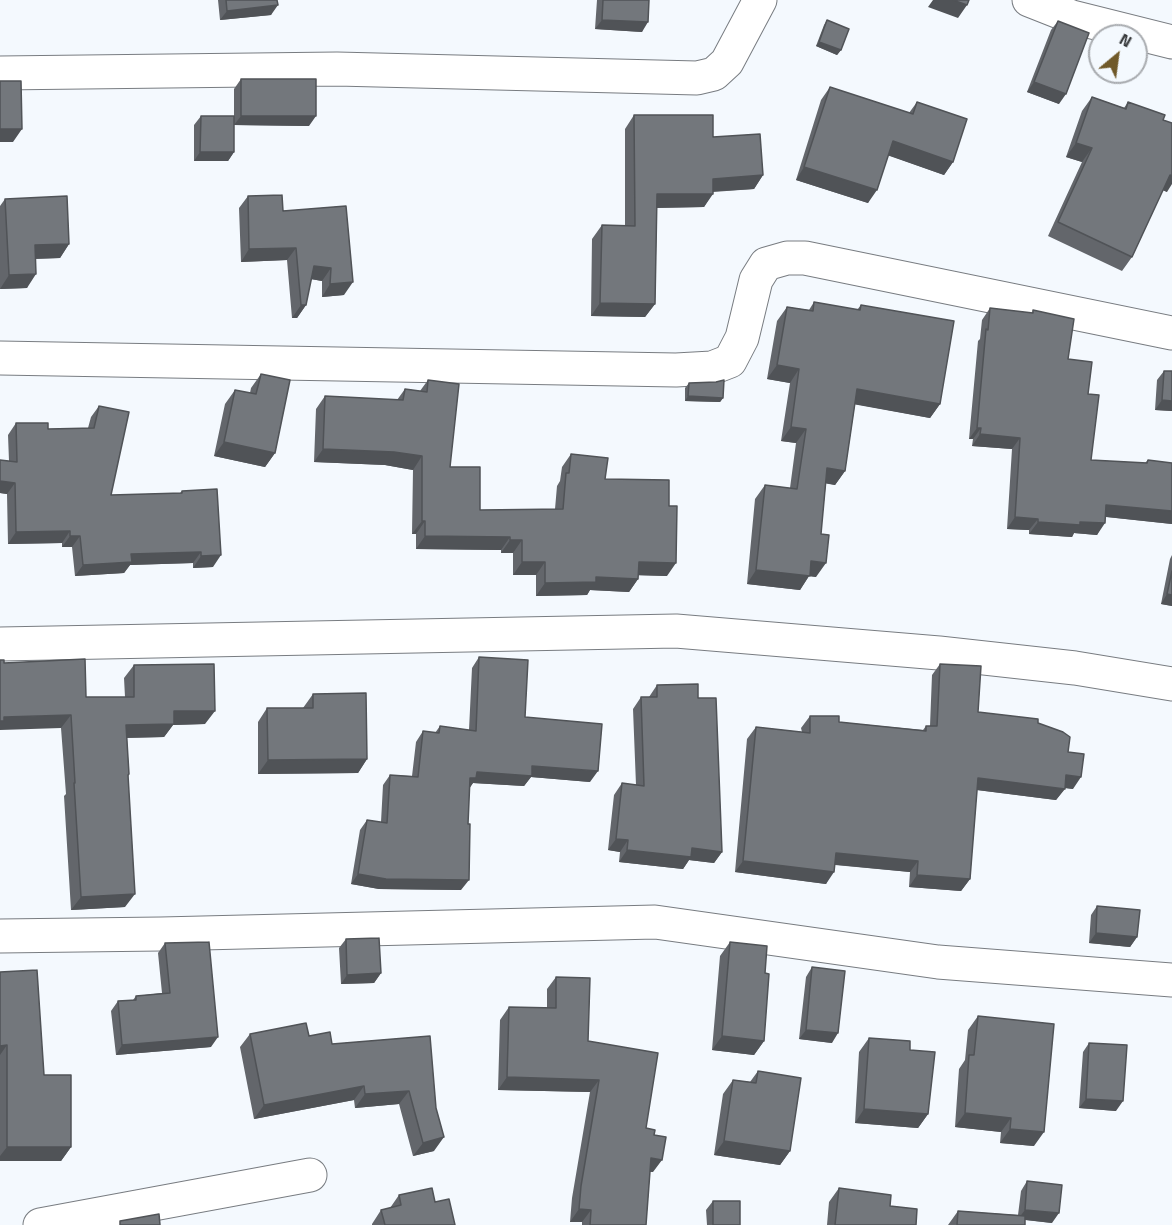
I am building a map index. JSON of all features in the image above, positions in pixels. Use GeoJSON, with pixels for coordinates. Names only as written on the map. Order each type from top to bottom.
{"type":"FeatureCollection","features":[{"type":"Feature","properties":{"kind":"street"},"geometry":{"type":"LineString","coordinates":[[0,73],[337,69],[697,78],[714,74],[727,62],[760,0]]}},
{"type":"Feature","properties":{"kind":"street"},"geometry":{"type":"LineString","coordinates":[[1029,0],[1072,17],[1172,42]]}},
{"type":"Feature","properties":{"kind":"street"},"geometry":{"type":"LineString","coordinates":[[0,358],[665,370],[712,368],[730,361],[742,338],[756,280],[766,264],[787,258],[805,258],[1172,333]]}},
{"type":"Feature","properties":{"kind":"street"},"geometry":{"type":"LineString","coordinates":[[0,644],[676,631],[973,657],[1075,668],[1172,684]]}},
{"type":"Feature","properties":{"kind":"street"},"geometry":{"type":"LineString","coordinates":[[0,936],[655,922],[938,962],[1172,980]]}},
{"type":"Feature","properties":{"kind":"street"},"geometry":{"type":"LineString","coordinates":[[40,1225],[310,1175]]}},
{"type":"Feature","properties":{"kind":"building"},"geometry":{"type":"Polygon","coordinates":[[[226,0],[277,0],[278,5],[227,11],[226,0]]]}},
{"type":"Feature","properties":{"kind":"building"},"geometry":{"type":"Polygon","coordinates":[[[603,0],[649,0],[648,22],[602,20],[603,0]]]}},
{"type":"Feature","properties":{"kind":"building"},"geometry":{"type":"Polygon","coordinates":[[[953,0],[969,0],[967,5],[953,0]]]}},
{"type":"Feature","properties":{"kind":"building"},"geometry":{"type":"Polygon","coordinates":[[[827,20],[849,29],[841,50],[819,42],[827,20]]]}},
{"type":"Feature","properties":{"kind":"building"},"geometry":{"type":"Polygon","coordinates":[[[1058,21],[1088,33],[1066,94],[1034,82],[1058,21]]]}},
{"type":"Feature","properties":{"kind":"building"},"geometry":{"type":"Polygon","coordinates":[[[241,79],[316,79],[316,116],[241,116],[241,79]]]}},
{"type":"Feature","properties":{"kind":"building"},"geometry":{"type":"Polygon","coordinates":[[[0,81],[21,81],[22,129],[0,129],[0,81]]]}},
{"type":"Feature","properties":{"kind":"building"},"geometry":{"type":"Polygon","coordinates":[[[830,87],[913,114],[917,102],[967,119],[953,162],[893,141],[877,190],[804,167],[830,87]]]}},
{"type":"Feature","properties":{"kind":"building"},"geometry":{"type":"Polygon","coordinates":[[[1092,97],[1126,109],[1128,102],[1165,115],[1163,120],[1172,123],[1172,176],[1170,175],[1132,257],[1058,222],[1092,148],[1076,143],[1092,97]]]}},
{"type":"Feature","properties":{"kind":"building"},"geometry":{"type":"Polygon","coordinates":[[[634,115],[713,115],[713,137],[760,134],[763,175],[713,179],[713,194],[657,194],[655,304],[600,303],[602,225],[635,226],[634,115]]]}},
{"type":"Feature","properties":{"kind":"building"},"geometry":{"type":"Polygon","coordinates":[[[201,116],[234,116],[234,152],[200,152],[201,116]]]}},
{"type":"Feature","properties":{"kind":"building"},"geometry":{"type":"Polygon","coordinates":[[[282,195],[283,211],[346,206],[353,282],[330,284],[331,268],[314,266],[306,305],[301,305],[296,248],[249,249],[248,196],[282,195]]]}},
{"type":"Feature","properties":{"kind":"building"},"geometry":{"type":"Polygon","coordinates":[[[67,196],[69,244],[35,245],[36,274],[9,275],[5,199],[67,196]]]}},
{"type":"Feature","properties":{"kind":"building"},"geometry":{"type":"Polygon","coordinates":[[[814,302],[860,310],[861,305],[954,321],[940,404],[857,389],[845,471],[827,468],[821,534],[829,535],[826,563],[811,561],[810,576],[756,570],[765,485],[797,489],[806,429],[791,427],[799,369],[777,365],[787,307],[813,311],[814,302]]]}},
{"type":"Feature","properties":{"kind":"building"},"geometry":{"type":"Polygon","coordinates":[[[990,308],[1033,313],[1033,310],[1074,319],[1068,359],[1092,362],[1088,394],[1099,395],[1091,460],[1147,463],[1148,460],[1172,463],[1172,511],[1106,505],[1105,523],[1080,522],[1080,525],[1038,522],[1038,519],[1015,517],[1020,438],[980,434],[981,428],[977,428],[990,308]]]}},
{"type":"Feature","properties":{"kind":"building"},"geometry":{"type":"Polygon","coordinates":[[[1164,371],[1172,371],[1172,401],[1162,400],[1164,371]]]}},
{"type":"Feature","properties":{"kind":"building"},"geometry":{"type":"Polygon","coordinates":[[[261,374],[290,380],[275,453],[224,442],[235,390],[256,394],[261,374]]]}},
{"type":"Feature","properties":{"kind":"building"},"geometry":{"type":"Polygon","coordinates":[[[428,380],[459,384],[450,467],[480,467],[480,510],[563,509],[566,473],[569,473],[571,454],[608,458],[605,479],[669,480],[669,506],[677,506],[676,563],[639,562],[638,579],[596,577],[596,582],[545,583],[545,562],[522,562],[522,540],[510,540],[510,537],[425,536],[425,521],[422,521],[422,456],[394,452],[323,449],[325,396],[403,400],[405,389],[427,392],[428,380]]]}},
{"type":"Feature","properties":{"kind":"building"},"geometry":{"type":"Polygon","coordinates":[[[724,380],[723,398],[688,396],[689,383],[724,380]]]}},
{"type":"Feature","properties":{"kind":"building"},"geometry":{"type":"Polygon","coordinates":[[[99,406],[129,412],[111,495],[182,493],[182,491],[217,489],[221,555],[201,556],[201,552],[131,554],[132,562],[83,565],[80,536],[70,536],[70,531],[16,532],[15,483],[0,481],[0,460],[17,462],[16,423],[48,423],[48,429],[94,428],[99,406]]]}},
{"type":"Feature","properties":{"kind":"building"},"geometry":{"type":"Polygon","coordinates":[[[1172,571],[1172,595],[1167,594],[1172,571]]]}},
{"type":"Feature","properties":{"kind":"building"},"geometry":{"type":"Polygon","coordinates":[[[479,657],[528,660],[525,717],[602,724],[598,771],[532,766],[532,776],[477,772],[476,778],[470,778],[469,880],[386,879],[358,874],[367,820],[387,823],[390,775],[418,777],[423,731],[439,733],[440,726],[476,731],[479,657]]]}},
{"type":"Feature","properties":{"kind":"building"},"geometry":{"type":"Polygon","coordinates":[[[85,659],[86,697],[134,697],[134,665],[214,664],[215,711],[174,711],[174,724],[126,725],[135,894],[81,897],[71,715],[4,717],[4,721],[0,721],[0,660],[4,660],[4,663],[85,659]]]}},
{"type":"Feature","properties":{"kind":"building"},"geometry":{"type":"Polygon","coordinates":[[[940,664],[981,666],[978,712],[1038,719],[1038,723],[1070,737],[1068,752],[1084,754],[1081,777],[1066,775],[1065,789],[978,778],[970,879],[917,875],[918,861],[836,853],[834,872],[743,861],[756,727],[810,733],[810,716],[839,716],[839,722],[926,731],[926,726],[937,726],[940,664]]]}},
{"type":"Feature","properties":{"kind":"building"},"geometry":{"type":"Polygon","coordinates":[[[698,684],[698,698],[716,698],[722,852],[692,848],[691,857],[627,850],[628,840],[616,839],[622,783],[644,786],[641,697],[657,697],[657,685],[698,684]]]}},
{"type":"Feature","properties":{"kind":"building"},"geometry":{"type":"Polygon","coordinates":[[[366,693],[367,759],[268,760],[267,708],[313,708],[313,694],[366,693]]]}},
{"type":"Feature","properties":{"kind":"building"},"geometry":{"type":"Polygon","coordinates":[[[1097,906],[1140,910],[1137,937],[1096,933],[1097,906]]]}},
{"type":"Feature","properties":{"kind":"building"},"geometry":{"type":"Polygon","coordinates":[[[379,938],[381,973],[347,975],[346,939],[379,938]]]}},
{"type":"Feature","properties":{"kind":"building"},"geometry":{"type":"Polygon","coordinates":[[[209,942],[218,1037],[122,1045],[118,1001],[136,1000],[136,996],[170,993],[165,943],[209,942]]]}},
{"type":"Feature","properties":{"kind":"building"},"geometry":{"type":"Polygon","coordinates":[[[730,942],[767,946],[765,973],[769,974],[764,1041],[722,1036],[730,942]]]}},
{"type":"Feature","properties":{"kind":"building"},"geometry":{"type":"Polygon","coordinates":[[[812,967],[845,971],[838,1033],[806,1030],[812,967]]]}},
{"type":"Feature","properties":{"kind":"building"},"geometry":{"type":"Polygon","coordinates":[[[37,970],[44,1075],[71,1075],[71,1147],[7,1147],[7,1045],[0,1046],[0,972],[37,970]]]}},
{"type":"Feature","properties":{"kind":"building"},"geometry":{"type":"Polygon","coordinates":[[[556,977],[590,978],[588,1041],[658,1053],[646,1128],[655,1130],[654,1135],[666,1137],[662,1160],[651,1158],[646,1225],[590,1225],[591,1210],[579,1209],[599,1080],[507,1077],[509,1007],[556,1008],[556,977]]]}},
{"type":"Feature","properties":{"kind":"building"},"geometry":{"type":"Polygon","coordinates":[[[978,1016],[1054,1024],[1044,1132],[1010,1129],[1011,1118],[965,1113],[969,1055],[974,1055],[978,1016]]]}},
{"type":"Feature","properties":{"kind":"building"},"geometry":{"type":"Polygon","coordinates":[[[306,1023],[309,1036],[330,1032],[332,1044],[430,1036],[436,1108],[444,1137],[423,1143],[409,1091],[365,1094],[364,1086],[264,1105],[250,1034],[306,1023]]]}},
{"type":"Feature","properties":{"kind":"building"},"geometry":{"type":"Polygon","coordinates":[[[869,1038],[910,1041],[910,1050],[935,1052],[928,1114],[864,1109],[869,1038]]]}},
{"type":"Feature","properties":{"kind":"building"},"geometry":{"type":"Polygon","coordinates":[[[1089,1043],[1127,1045],[1123,1101],[1086,1099],[1089,1043]]]}},
{"type":"Feature","properties":{"kind":"building"},"geometry":{"type":"Polygon","coordinates":[[[758,1071],[801,1078],[790,1151],[724,1141],[733,1080],[756,1083],[758,1071]]]}},
{"type":"Feature","properties":{"kind":"building"},"geometry":{"type":"Polygon","coordinates":[[[1027,1181],[1062,1185],[1059,1213],[1025,1210],[1027,1181]]]}},
{"type":"Feature","properties":{"kind":"building"},"geometry":{"type":"Polygon","coordinates":[[[432,1188],[435,1202],[449,1199],[455,1225],[385,1225],[381,1210],[401,1205],[399,1195],[432,1188]]]}},
{"type":"Feature","properties":{"kind":"building"},"geometry":{"type":"Polygon","coordinates":[[[839,1188],[891,1195],[890,1206],[917,1209],[916,1225],[835,1225],[839,1188]]]}},
{"type":"Feature","properties":{"kind":"building"},"geometry":{"type":"Polygon","coordinates":[[[713,1201],[740,1201],[740,1225],[713,1225],[713,1201]]]}},
{"type":"Feature","properties":{"kind":"building"},"geometry":{"type":"Polygon","coordinates":[[[958,1211],[1025,1216],[1025,1225],[957,1225],[958,1211]]]}},
{"type":"Feature","properties":{"kind":"building"},"geometry":{"type":"Polygon","coordinates":[[[159,1214],[160,1225],[120,1225],[120,1221],[159,1214]]]}}]}
